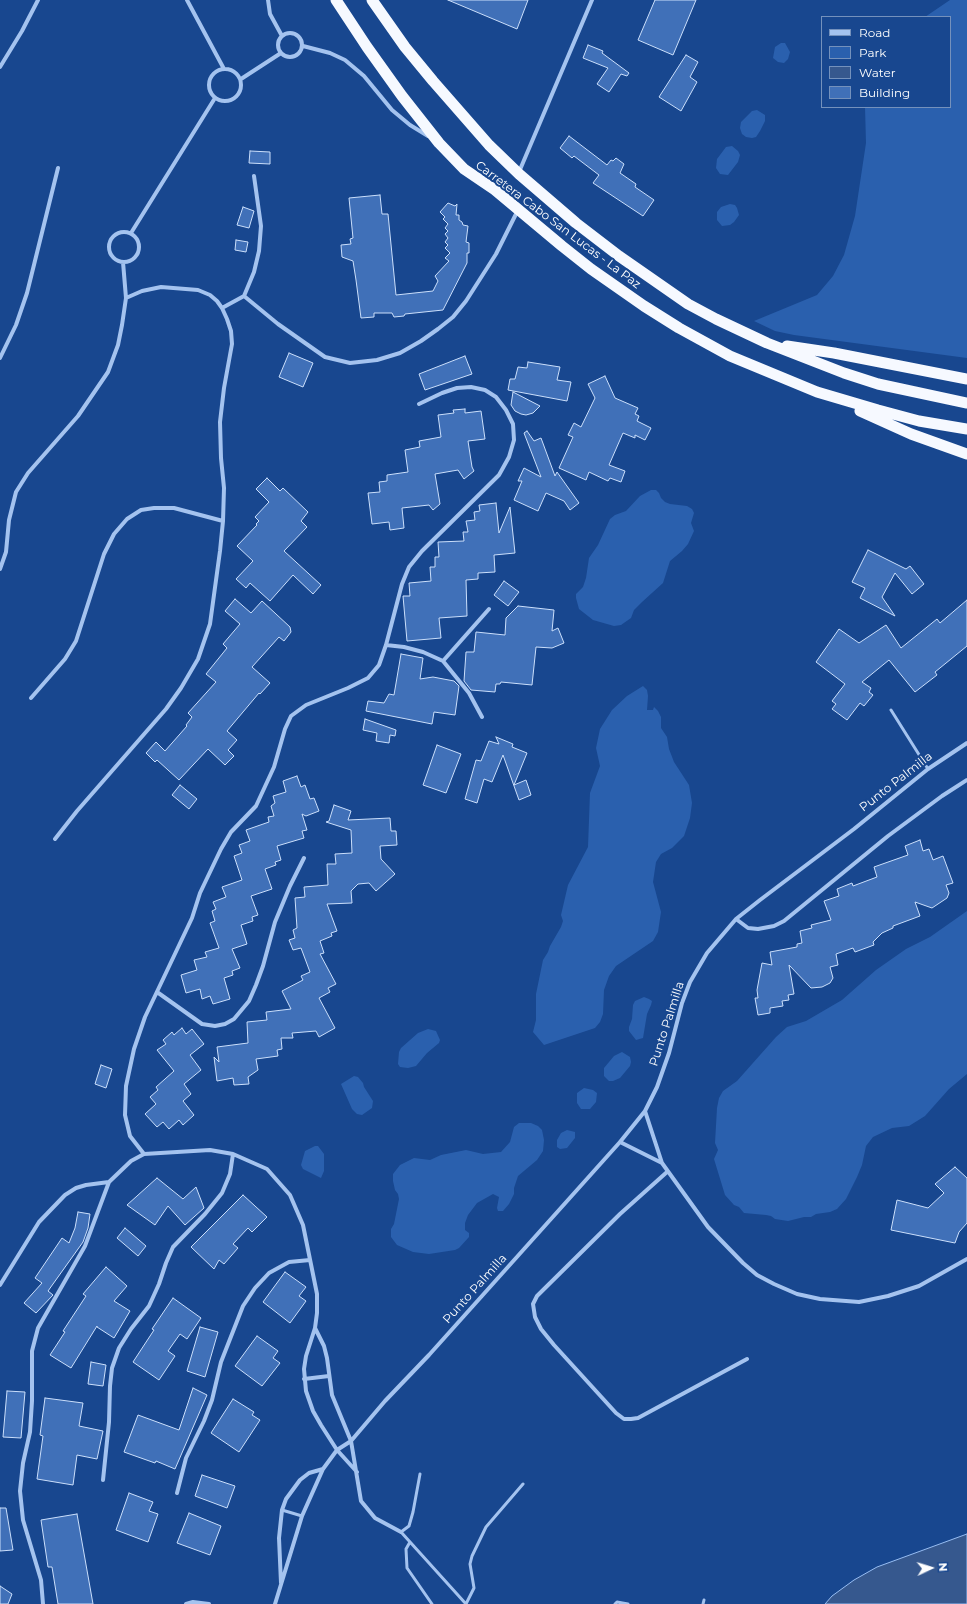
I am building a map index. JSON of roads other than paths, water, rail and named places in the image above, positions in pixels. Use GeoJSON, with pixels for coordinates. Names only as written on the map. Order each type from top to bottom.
{"type":"FeatureCollection","features":[{"type":"Feature","properties":{"kind":"highway","name":"Carretera Cabo San Lucas - La Paz"},"geometry":{"type":"LineString","coordinates":[[336,0],[380,66],[439,143],[464,170],[495,190],[591,269],[644,306],[679,328],[730,356],[817,392],[912,419],[967,429]]}},
{"type":"Feature","properties":{"kind":"highway","name":"Carretera Cabo San Lucas - La Paz"},"geometry":{"type":"LineString","coordinates":[[372,0],[433,81],[489,145],[518,174],[576,223],[619,256],[688,304],[766,343],[844,373],[878,384],[967,403]]}},
{"type":"Feature","properties":{"kind":"highway"},"geometry":{"type":"LineString","coordinates":[[766,343],[834,353],[967,379]]}},
{"type":"Feature","properties":{"kind":"highway"},"geometry":{"type":"LineString","coordinates":[[817,392],[911,434],[967,454]]}},
{"type":"Feature","properties":{"kind":"street"},"geometry":{"type":"LineString","coordinates":[[0,67],[22,31],[38,0]]}},
{"type":"Feature","properties":{"kind":"street"},"geometry":{"type":"LineString","coordinates":[[187,0],[224,69]]}},
{"type":"Feature","properties":{"kind":"street"},"geometry":{"type":"LineString","coordinates":[[268,0],[270,14],[282,36]]}},
{"type":"Feature","properties":{"kind":"street"},"geometry":{"type":"LineString","coordinates":[[518,174],[592,0]]}},
{"type":"Feature","properties":{"kind":"street"},"geometry":{"type":"LineString","coordinates":[[286,34],[296,34],[300,37],[303,46],[301,51],[294,57],[281,54],[278,44],[282,36],[286,34]]}},
{"type":"Feature","properties":{"kind":"street"},"geometry":{"type":"LineString","coordinates":[[303,46],[330,53],[345,60],[364,76],[392,110],[410,125],[439,143]]}},
{"type":"Feature","properties":{"kind":"street"},"geometry":{"type":"LineString","coordinates":[[240,79],[281,54]]}},
{"type":"Feature","properties":{"kind":"street"},"geometry":{"type":"LineString","coordinates":[[224,69],[234,71],[240,79],[240,90],[235,98],[226,102],[215,98],[210,89],[211,77],[214,73],[224,69]]}},
{"type":"Feature","properties":{"kind":"street"},"geometry":{"type":"LineString","coordinates":[[131,233],[215,98]]}},
{"type":"Feature","properties":{"kind":"street"},"geometry":{"type":"LineString","coordinates":[[0,358],[16,325],[27,293],[58,168]]}},
{"type":"Feature","properties":{"kind":"street"},"geometry":{"type":"LineString","coordinates":[[222,308],[244,296],[254,272],[259,251],[261,226],[254,176]]}},
{"type":"Feature","properties":{"kind":"street"},"geometry":{"type":"LineString","coordinates":[[244,296],[278,324],[325,357],[350,363],[377,360],[400,353],[438,329],[453,317],[466,301],[496,254],[518,210]]}},
{"type":"Feature","properties":{"kind":"street"},"geometry":{"type":"LineString","coordinates":[[120,232],[131,233],[139,240],[139,251],[133,260],[123,262],[113,258],[109,248],[109,242],[120,232]]}},
{"type":"Feature","properties":{"kind":"street"},"geometry":{"type":"LineString","coordinates":[[0,569],[6,552],[9,520],[16,492],[28,473],[78,416],[108,372],[118,345],[126,298],[123,262]]}},
{"type":"Feature","properties":{"kind":"street"},"geometry":{"type":"LineString","coordinates":[[55,839],[82,805],[166,709],[181,688],[198,659],[210,624],[223,521],[224,488],[220,422],[224,388],[232,344],[231,331],[222,308],[210,295],[198,290],[161,287],[142,291],[126,298]]}},
{"type":"Feature","properties":{"kind":"street"},"geometry":{"type":"LineString","coordinates":[[144,1154],[130,1136],[125,1115],[126,1086],[134,1049],[145,1017],[192,918],[200,893],[220,849],[231,832],[256,806],[274,767],[285,729],[291,716],[306,705],[368,678],[379,665],[386,645],[402,584],[409,567],[422,551],[499,475],[509,457],[514,440],[513,424],[506,410],[496,397],[485,390],[471,387],[457,388],[442,393],[419,404]]}},
{"type":"Feature","properties":{"kind":"street"},"geometry":{"type":"LineString","coordinates":[[31,698],[66,659],[76,641],[104,554],[114,534],[127,519],[141,510],[154,508],[174,508],[223,521]]}},
{"type":"Feature","properties":{"kind":"street"},"geometry":{"type":"LineString","coordinates":[[443,661],[489,609]]}},
{"type":"Feature","properties":{"kind":"street"},"geometry":{"type":"LineString","coordinates":[[386,645],[404,647],[423,652],[443,661],[469,693],[482,717]]}},
{"type":"Feature","properties":{"kind":"street","name":"Punto Palmilla"},"geometry":{"type":"LineString","coordinates":[[337,1450],[351,1441],[385,1401],[429,1355],[620,1142],[645,1111],[657,1087],[669,1053],[682,1003],[690,982],[707,952],[736,919],[791,875],[854,829],[928,769],[967,743]]}},
{"type":"Feature","properties":{"kind":"street"},"geometry":{"type":"LineString","coordinates":[[736,919],[748,928],[758,929],[774,926],[784,920],[888,836],[942,796],[967,780]]}},
{"type":"Feature","properties":{"kind":"street"},"geometry":{"type":"LineString","coordinates":[[157,992],[202,1024],[215,1026],[225,1024],[234,1019],[249,1001],[256,985],[275,922],[304,858]]}},
{"type":"Feature","properties":{"kind":"street"},"geometry":{"type":"LineString","coordinates":[[645,1111],[662,1163],[708,1227],[743,1263],[757,1275],[798,1294],[820,1299],[859,1302],[888,1296],[919,1286],[967,1259]]}},
{"type":"Feature","properties":{"kind":"street"},"geometry":{"type":"LineString","coordinates":[[620,1142],[662,1163]]}},
{"type":"Feature","properties":{"kind":"street"},"geometry":{"type":"LineString","coordinates":[[43,1604],[41,1580],[23,1520],[20,1491],[23,1463],[30,1432],[32,1401],[32,1351],[38,1328],[85,1246],[109,1182],[131,1161],[144,1154],[210,1150],[233,1154],[267,1169],[290,1195],[303,1225],[317,1294],[316,1328],[306,1356],[304,1379],[306,1391],[313,1411],[337,1450],[357,1472]]}},
{"type":"Feature","properties":{"kind":"street"},"geometry":{"type":"LineString","coordinates":[[103,1480],[109,1422],[112,1368],[119,1348],[131,1328],[149,1306],[173,1247],[205,1214],[222,1193],[230,1174],[233,1154]]}},
{"type":"Feature","properties":{"kind":"street"},"geometry":{"type":"LineString","coordinates":[[668,1172],[620,1214],[537,1296],[533,1304],[536,1318],[541,1329],[554,1345],[616,1413],[624,1419],[631,1420],[638,1418],[747,1359]]}},
{"type":"Feature","properties":{"kind":"street"},"geometry":{"type":"LineString","coordinates":[[0,1285],[39,1222],[65,1195],[76,1188],[86,1185],[109,1182]]}},
{"type":"Feature","properties":{"kind":"street"},"geometry":{"type":"LineString","coordinates":[[177,1493],[186,1458],[204,1421],[212,1400],[221,1362],[243,1306],[254,1288],[269,1273],[289,1262],[310,1260]]}},
{"type":"Feature","properties":{"kind":"street"},"geometry":{"type":"LineString","coordinates":[[316,1328],[324,1346],[332,1395],[351,1441],[361,1501],[375,1518],[401,1532]]}},
{"type":"Feature","properties":{"kind":"street"},"geometry":{"type":"LineString","coordinates":[[304,1379],[330,1376]]}},
{"type":"Feature","properties":{"kind":"street"},"geometry":{"type":"LineString","coordinates":[[275,1604],[302,1516],[323,1470],[337,1450]]}},
{"type":"Feature","properties":{"kind":"street"},"geometry":{"type":"LineString","coordinates":[[281,1587],[279,1538],[282,1510],[286,1499],[300,1480],[309,1473],[323,1470]]}},
{"type":"Feature","properties":{"kind":"street"},"geometry":{"type":"LineString","coordinates":[[186,1604],[193,1602],[209,1604]]}},
{"type":"Feature","properties":{"kind":"lane"},"geometry":{"type":"LineString","coordinates":[[891,710],[928,769]]}},
{"type":"Feature","properties":{"kind":"lane"},"geometry":{"type":"LineString","coordinates":[[420,1474],[409,1526],[401,1532],[466,1604],[474,1588],[470,1564],[472,1556],[486,1527],[523,1484]]}},
{"type":"Feature","properties":{"kind":"lane"},"geometry":{"type":"LineString","coordinates":[[282,1510],[302,1516]]}},
{"type":"Feature","properties":{"kind":"lane"},"geometry":{"type":"LineString","coordinates":[[410,1542],[406,1550],[407,1568],[432,1604]]}},
{"type":"Feature","properties":{"kind":"lane"},"geometry":{"type":"LineString","coordinates":[[703,1604],[704,1600]]}},
{"type":"Feature","properties":{"kind":"lane"},"geometry":{"type":"LineString","coordinates":[[615,1604],[617,1602],[628,1604]]}},
{"type":"Feature","properties":{"kind":"water"},"geometry":{"type":"Polygon","coordinates":[[[967,1534],[967,1604],[825,1604],[832,1596],[854,1580],[877,1567],[967,1534]]]}}]}
